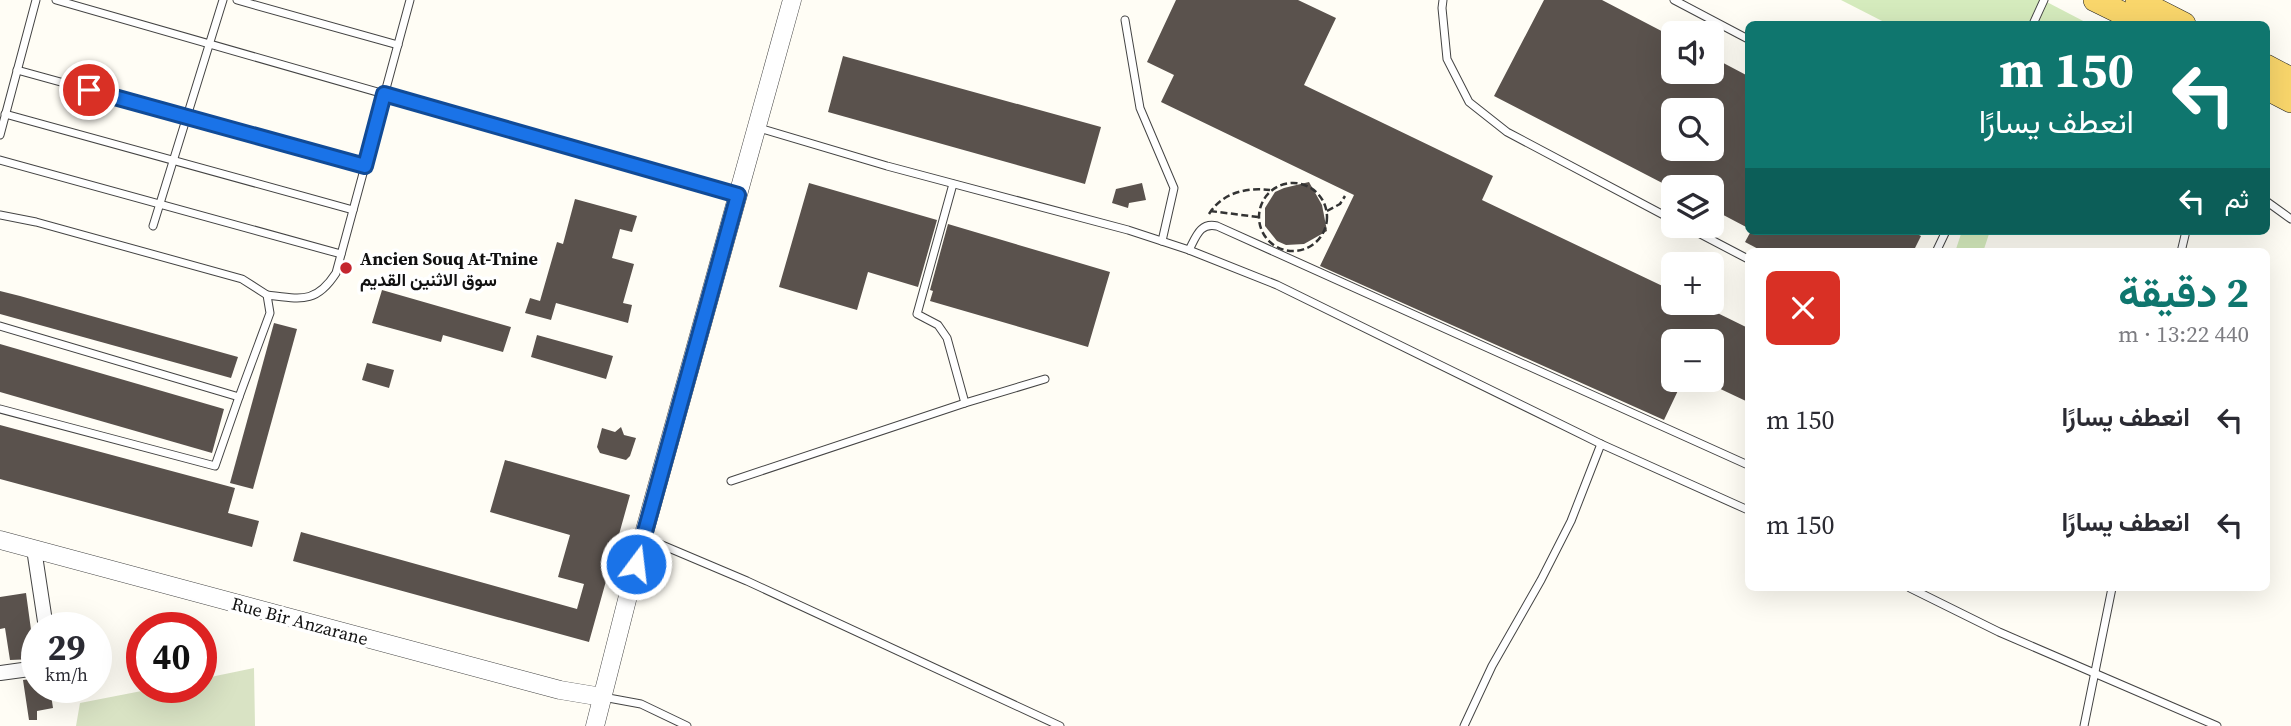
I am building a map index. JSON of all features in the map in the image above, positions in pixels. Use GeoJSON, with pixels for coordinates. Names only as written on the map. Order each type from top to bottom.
{"type":"FeatureCollection","features":[{"type":"Feature","properties":{"kind":"main road"},"geometry":{"type":"LineString","coordinates":[[2095,0],[2138,21]]}},
{"type":"Feature","properties":{"kind":"main road"},"geometry":{"type":"LineString","coordinates":[[2137,0],[2178,21]]}},
{"type":"Feature","properties":{"kind":"main road"},"geometry":{"type":"LineString","coordinates":[[2270,68],[2291,79]]}},
{"type":"Feature","properties":{"kind":"main road"},"geometry":{"type":"LineString","coordinates":[[2270,90],[2291,101]]}},
{"type":"Feature","properties":{"kind":"street"},"geometry":{"type":"LineString","coordinates":[[595,726],[643,537],[792,0]]}},
{"type":"Feature","properties":{"kind":"street","name":"Rue Bir Anzarane"},"geometry":{"type":"LineString","coordinates":[[0,540],[560,690],[602,697]]}},
{"type":"Feature","properties":{"kind":"street"},"geometry":{"type":"LineString","coordinates":[[34,550],[44,612]]}},
{"type":"Feature","properties":{"kind":"street"},"geometry":{"type":"LineString","coordinates":[[0,673],[21,670]]}},
{"type":"Feature","properties":{"kind":"lane"},"geometry":{"type":"LineString","coordinates":[[0,135],[36,0]]}},
{"type":"Feature","properties":{"kind":"lane"},"geometry":{"type":"LineString","coordinates":[[56,0],[738,195]]}},
{"type":"Feature","properties":{"kind":"lane"},"geometry":{"type":"LineString","coordinates":[[153,226],[223,0]]}},
{"type":"Feature","properties":{"kind":"lane"},"geometry":{"type":"LineString","coordinates":[[237,0],[398,44]]}},
{"type":"Feature","properties":{"kind":"lane"},"geometry":{"type":"LineString","coordinates":[[1443,0],[1447,59],[1469,102],[1507,132],[1661,214]]}},
{"type":"Feature","properties":{"kind":"lane"},"geometry":{"type":"LineString","coordinates":[[1674,0],[1745,37]]}},
{"type":"Feature","properties":{"kind":"lane"},"geometry":{"type":"LineString","coordinates":[[2034,21],[2044,0]]}},
{"type":"Feature","properties":{"kind":"lane"},"geometry":{"type":"LineString","coordinates":[[0,215],[66,229],[242,279],[267,295],[293,298],[313,296],[326,290],[336,273],[408,1]]}},
{"type":"Feature","properties":{"kind":"lane"},"geometry":{"type":"LineString","coordinates":[[1125,20],[1140,108],[1174,188],[1162,241]]}},
{"type":"Feature","properties":{"kind":"lane"},"geometry":{"type":"LineString","coordinates":[[17,70],[365,166]]}},
{"type":"Feature","properties":{"kind":"lane"},"geometry":{"type":"LineString","coordinates":[[5,114],[353,210]]}},
{"type":"Feature","properties":{"kind":"lane"},"geometry":{"type":"LineString","coordinates":[[758,128],[1189,250],[1277,285],[1601,444],[1745,506]]}},
{"type":"Feature","properties":{"kind":"lane"},"geometry":{"type":"LineString","coordinates":[[0,160],[341,254]]}},
{"type":"Feature","properties":{"kind":"lane"},"geometry":{"type":"LineString","coordinates":[[953,184],[917,314],[938,325],[947,338],[965,403]]}},
{"type":"Feature","properties":{"kind":"lane"},"geometry":{"type":"LineString","coordinates":[[2270,204],[2291,219]]}},
{"type":"Feature","properties":{"kind":"lane"},"geometry":{"type":"LineString","coordinates":[[1189,250],[1199,230],[1203,226],[1213,224],[1745,464]]}},
{"type":"Feature","properties":{"kind":"lane"},"geometry":{"type":"LineString","coordinates":[[1708,238],[1745,257]]}},
{"type":"Feature","properties":{"kind":"lane"},"geometry":{"type":"LineString","coordinates":[[0,409],[215,466],[270,313],[267,295]]}},
{"type":"Feature","properties":{"kind":"lane"},"geometry":{"type":"LineString","coordinates":[[0,326],[239,397]]}},
{"type":"Feature","properties":{"kind":"lane"},"geometry":{"type":"LineString","coordinates":[[731,481],[1045,379]]}},
{"type":"Feature","properties":{"kind":"lane"},"geometry":{"type":"LineString","coordinates":[[1464,726],[1492,666],[1571,521],[1601,444]]}},
{"type":"Feature","properties":{"kind":"lane"},"geometry":{"type":"LineString","coordinates":[[643,537],[747,581],[1060,726]]}},
{"type":"Feature","properties":{"kind":"lane"},"geometry":{"type":"LineString","coordinates":[[1916,591],[1999,632],[2217,726]]}},
{"type":"Feature","properties":{"kind":"lane"},"geometry":{"type":"LineString","coordinates":[[2084,726],[2111,591]]}},
{"type":"Feature","properties":{"kind":"lane"},"geometry":{"type":"LineString","coordinates":[[602,697],[640,704],[687,726]]}},
{"type":"Feature","properties":{"kind":"path"},"geometry":{"type":"LineString","coordinates":[[1293,182],[1305,184],[1315,190],[1323,200],[1327,211],[1324,231],[1311,246],[1291,251],[1272,244],[1261,228],[1259,217],[1264,198],[1271,190],[1293,182]]}},
{"type":"Feature","properties":{"kind":"path"},"geometry":{"type":"LineString","coordinates":[[1203,226],[1210,211],[1226,196],[1242,190],[1271,190]]}},
{"type":"Feature","properties":{"kind":"path"},"geometry":{"type":"LineString","coordinates":[[1327,211],[1339,204],[1345,196]]}},
{"type":"Feature","properties":{"kind":"path"},"geometry":{"type":"LineString","coordinates":[[1210,211],[1259,217]]}},
{"type":"Feature","properties":{"kind":"green space"},"geometry":{"type":"Polygon","coordinates":[[[1841,0],[2043,0],[2083,21],[1882,21],[1841,0]]]}},
{"type":"Feature","properties":{"kind":"green space"},"geometry":{"type":"Polygon","coordinates":[[[1961,235],[1989,235],[1984,248],[1956,248],[1961,235]]]}},
{"type":"Feature","properties":{"kind":"green space"},"geometry":{"type":"Polygon","coordinates":[[[254,668],[255,726],[76,726],[80,703],[112,703],[112,697],[126,694],[126,703],[217,703],[217,676],[254,668]]]}},
{"type":"Feature","properties":{"kind":"building"},"geometry":{"type":"Polygon","coordinates":[[[1176,0],[1298,0],[1336,18],[1304,85],[1493,176],[1482,200],[1661,285],[1661,315],[1721,315],[1745,327],[1745,401],[1724,391],[1724,329],[1661,329],[1661,392],[1677,392],[1664,420],[1320,266],[1354,195],[1161,102],[1174,75],[1147,62],[1176,0]]]}},
{"type":"Feature","properties":{"kind":"building"},"geometry":{"type":"Polygon","coordinates":[[[1544,0],[1602,0],[1661,31],[1661,84],[1724,84],[1724,63],[1745,74],[1745,226],[1724,215],[1724,175],[1661,175],[1661,182],[1494,96],[1544,0]]]}},
{"type":"Feature","properties":{"kind":"building"},"geometry":{"type":"Polygon","coordinates":[[[843,56],[1101,127],[1085,184],[828,112],[843,56]]]}},
{"type":"Feature","properties":{"kind":"building"},"geometry":{"type":"Polygon","coordinates":[[[1309,182],[1322,205],[1327,231],[1304,244],[1286,245],[1277,241],[1265,226],[1265,208],[1275,192],[1309,182]]]}},
{"type":"Feature","properties":{"kind":"building"},"geometry":{"type":"Polygon","coordinates":[[[809,183],[937,220],[918,287],[868,272],[857,310],[779,287],[809,183]]]}},
{"type":"Feature","properties":{"kind":"building"},"geometry":{"type":"Polygon","coordinates":[[[1142,183],[1146,200],[1129,203],[1128,208],[1112,203],[1116,189],[1142,183]]]}},
{"type":"Feature","properties":{"kind":"building"},"geometry":{"type":"Polygon","coordinates":[[[575,199],[637,216],[632,232],[620,229],[612,258],[634,264],[623,303],[632,305],[628,323],[556,303],[551,320],[525,313],[530,298],[540,301],[557,242],[563,244],[575,199]]]}},
{"type":"Feature","properties":{"kind":"building"},"geometry":{"type":"Polygon","coordinates":[[[948,224],[1110,272],[1088,347],[930,301],[933,291],[930,290],[948,224]]]}},
{"type":"Feature","properties":{"kind":"building"},"geometry":{"type":"Polygon","coordinates":[[[1749,235],[1921,236],[1915,248],[1756,248],[1745,242],[1749,235]]]}},
{"type":"Feature","properties":{"kind":"building"},"geometry":{"type":"Polygon","coordinates":[[[382,290],[511,327],[503,352],[443,335],[441,342],[372,323],[382,290]]]}},
{"type":"Feature","properties":{"kind":"building"},"geometry":{"type":"Polygon","coordinates":[[[0,291],[238,357],[231,378],[0,314],[0,291]]]}},
{"type":"Feature","properties":{"kind":"building"},"geometry":{"type":"Polygon","coordinates":[[[274,323],[297,329],[253,489],[230,483],[274,323]]]}},
{"type":"Feature","properties":{"kind":"building"},"geometry":{"type":"Polygon","coordinates":[[[537,335],[613,356],[606,379],[531,357],[537,335]]]}},
{"type":"Feature","properties":{"kind":"building"},"geometry":{"type":"Polygon","coordinates":[[[0,344],[224,409],[212,453],[0,392],[0,344]]]}},
{"type":"Feature","properties":{"kind":"building"},"geometry":{"type":"Polygon","coordinates":[[[367,363],[394,370],[389,388],[362,380],[367,363]]]}},
{"type":"Feature","properties":{"kind":"building"},"geometry":{"type":"Polygon","coordinates":[[[0,425],[235,488],[228,513],[259,521],[252,547],[0,479],[0,425]]]}},
{"type":"Feature","properties":{"kind":"building"},"geometry":{"type":"Polygon","coordinates":[[[621,427],[624,435],[636,438],[630,456],[626,460],[600,453],[597,447],[602,428],[615,432],[621,427]]]}},
{"type":"Feature","properties":{"kind":"building"},"geometry":{"type":"Polygon","coordinates":[[[505,460],[630,495],[589,642],[293,561],[301,532],[577,609],[584,584],[558,577],[570,535],[490,512],[505,460]]]}},
{"type":"Feature","properties":{"kind":"building"},"geometry":{"type":"Polygon","coordinates":[[[26,593],[29,612],[21,612],[21,660],[10,660],[5,628],[0,629],[0,597],[26,593]]]}},
{"type":"Feature","properties":{"kind":"building"},"geometry":{"type":"Polygon","coordinates":[[[26,703],[52,703],[53,708],[37,711],[37,720],[29,720],[26,703]]]}},
{"type":"Feature","properties":{"kind":"place","name":"Ancien Souq At-Tnine سوق الاثنين القديم"},"geometry":{"type":"Point","coordinates":[346,268]}},
{"type":"Feature","properties":{"kind":"route"},"geometry":{"type":"LineString","coordinates":[[89,90],[365,166],[384,94],[738,195],[636,564]]}}]}
